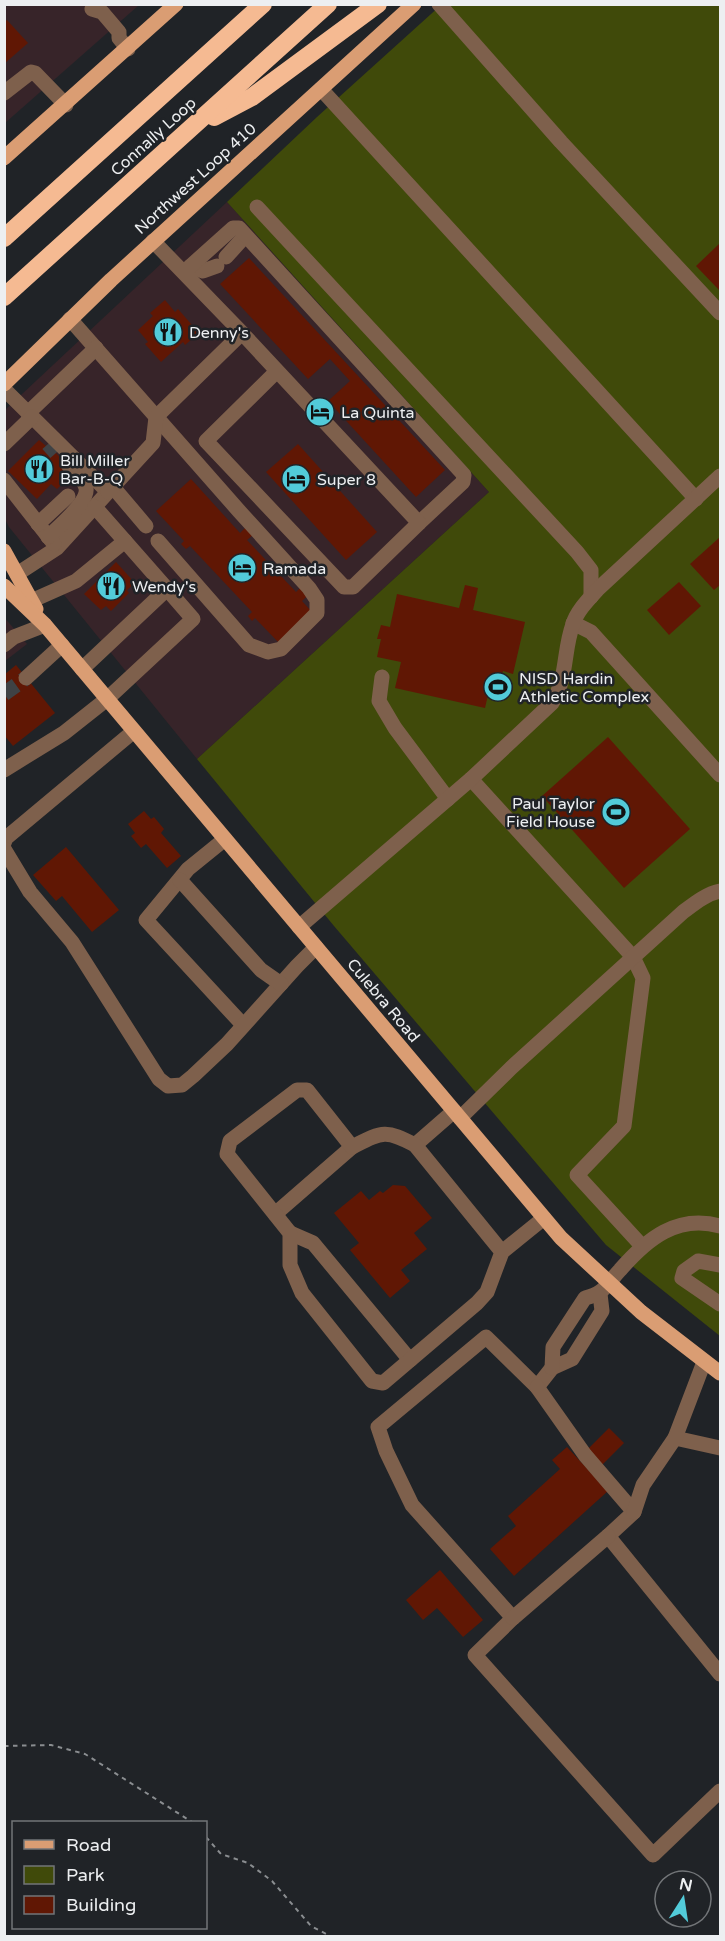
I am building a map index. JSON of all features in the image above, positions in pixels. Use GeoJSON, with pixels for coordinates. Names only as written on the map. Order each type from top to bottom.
{"type":"FeatureCollection","features":[{"type":"Feature","properties":{"kind":"highway","name":"Connally Loop"},"geometry":{"type":"LineString","coordinates":[[4,238],[263,4]]}},
{"type":"Feature","properties":{"kind":"highway","name":"Connally Loop"},"geometry":{"type":"LineString","coordinates":[[4,297],[328,4]]}},
{"type":"Feature","properties":{"kind":"highway"},"geometry":{"type":"LineString","coordinates":[[189,131],[252,97],[378,4]]}},
{"type":"Feature","properties":{"kind":"main road"},"geometry":{"type":"LineString","coordinates":[[4,158],[69,102],[123,43],[176,4]]}},
{"type":"Feature","properties":{"kind":"main road","name":"Northwest Loop 410"},"geometry":{"type":"LineString","coordinates":[[4,384],[153,241],[414,4]]}},
{"type":"Feature","properties":{"kind":"main road","name":"Culebra Road"},"geometry":{"type":"LineString","coordinates":[[4,551],[45,625]]}},
{"type":"Feature","properties":{"kind":"main road","name":"Culebra Road"},"geometry":{"type":"LineString","coordinates":[[4,586],[45,625],[604,1288],[641,1312],[720,1373]]}},
{"type":"Feature","properties":{"kind":"lane"},"geometry":{"type":"LineString","coordinates":[[439,4],[554,134],[720,313]]}},
{"type":"Feature","properties":{"kind":"lane"},"geometry":{"type":"LineString","coordinates":[[91,7],[102,12],[119,32],[123,43]]}},
{"type":"Feature","properties":{"kind":"lane"},"geometry":{"type":"LineString","coordinates":[[4,93],[28,74],[35,73],[69,102]]}},
{"type":"Feature","properties":{"kind":"lane"},"geometry":{"type":"LineString","coordinates":[[321,89],[696,499]]}},
{"type":"Feature","properties":{"kind":"lane"},"geometry":{"type":"LineString","coordinates":[[257,207],[577,552],[591,570],[591,597]]}},
{"type":"Feature","properties":{"kind":"lane"},"geometry":{"type":"LineString","coordinates":[[187,269],[233,228],[239,228],[464,475],[463,482],[353,587],[344,587],[206,441],[278,371]]}},
{"type":"Feature","properties":{"kind":"lane"},"geometry":{"type":"LineString","coordinates":[[187,269],[203,271],[222,261],[245,236]]}},
{"type":"Feature","properties":{"kind":"lane"},"geometry":{"type":"LineString","coordinates":[[153,241],[187,269],[242,333],[419,523]]}},
{"type":"Feature","properties":{"kind":"lane"},"geometry":{"type":"LineString","coordinates":[[70,319],[309,588],[317,600],[317,613],[281,649],[268,652],[249,645],[158,541]]}},
{"type":"Feature","properties":{"kind":"lane"},"geometry":{"type":"LineString","coordinates":[[17,574],[95,507],[153,443],[156,417],[242,333]]}},
{"type":"Feature","properties":{"kind":"lane"},"geometry":{"type":"LineString","coordinates":[[4,444],[96,348]]}},
{"type":"Feature","properties":{"kind":"lane"},"geometry":{"type":"LineString","coordinates":[[4,389],[85,486],[86,494],[81,503],[53,543]]}},
{"type":"Feature","properties":{"kind":"lane"},"geometry":{"type":"LineString","coordinates":[[29,417],[110,490],[146,526]]}},
{"type":"Feature","properties":{"kind":"lane"},"geometry":{"type":"LineString","coordinates":[[299,927],[471,779],[547,707],[560,689],[573,623],[582,607],[720,476]]}},
{"type":"Feature","properties":{"kind":"lane"},"geometry":{"type":"LineString","coordinates":[[4,480],[53,543]]}},
{"type":"Feature","properties":{"kind":"lane"},"geometry":{"type":"LineString","coordinates":[[39,524],[68,496]]}},
{"type":"Feature","properties":{"kind":"lane"},"geometry":{"type":"LineString","coordinates":[[4,770],[64,733],[107,699],[193,619],[95,507]]}},
{"type":"Feature","properties":{"kind":"lane"},"geometry":{"type":"LineString","coordinates":[[31,601],[76,581],[125,541]]}},
{"type":"Feature","properties":{"kind":"lane"},"geometry":{"type":"LineString","coordinates":[[82,669],[167,589]]}},
{"type":"Feature","properties":{"kind":"lane"},"geometry":{"type":"LineString","coordinates":[[573,623],[591,632],[720,775]]}},
{"type":"Feature","properties":{"kind":"lane"},"geometry":{"type":"LineString","coordinates":[[4,645],[14,637],[45,625]]}},
{"type":"Feature","properties":{"kind":"lane"},"geometry":{"type":"LineString","coordinates":[[26,678],[62,645]]}},
{"type":"Feature","properties":{"kind":"lane"},"geometry":{"type":"LineString","coordinates":[[382,677],[379,700],[395,728],[448,799]]}},
{"type":"Feature","properties":{"kind":"lane"},"geometry":{"type":"LineString","coordinates":[[4,843],[6,838],[134,731]]}},
{"type":"Feature","properties":{"kind":"lane"},"geometry":{"type":"LineString","coordinates":[[471,779],[633,957],[643,978],[624,1126],[577,1175],[642,1246]]}},
{"type":"Feature","properties":{"kind":"lane"},"geometry":{"type":"LineString","coordinates":[[225,839],[188,869],[146,920],[243,1025]]}},
{"type":"Feature","properties":{"kind":"lane"},"geometry":{"type":"LineString","coordinates":[[4,849],[30,892],[72,942],[159,1079],[168,1086],[182,1085],[193,1076],[316,948]]}},
{"type":"Feature","properties":{"kind":"lane"},"geometry":{"type":"LineString","coordinates":[[180,880],[261,970],[281,984]]}},
{"type":"Feature","properties":{"kind":"lane"},"geometry":{"type":"LineString","coordinates":[[415,1145],[457,1114],[699,900],[720,891]]}},
{"type":"Feature","properties":{"kind":"lane"},"geometry":{"type":"LineString","coordinates":[[352,1147],[307,1090],[297,1090],[230,1140],[227,1154],[291,1233],[313,1243],[410,1360]]}},
{"type":"Feature","properties":{"kind":"lane"},"geometry":{"type":"LineString","coordinates":[[275,1214],[352,1147],[374,1136],[395,1134],[415,1145],[502,1252]]}},
{"type":"Feature","properties":{"kind":"lane"},"geometry":{"type":"LineString","coordinates":[[291,1233],[290,1265],[302,1293],[372,1381],[383,1383],[487,1292],[502,1252],[544,1218]]}},
{"type":"Feature","properties":{"kind":"lane"},"geometry":{"type":"LineString","coordinates":[[552,1368],[553,1347],[585,1298],[604,1288],[642,1246],[674,1226],[707,1222],[720,1226]]}},
{"type":"Feature","properties":{"kind":"lane"},"geometry":{"type":"LineString","coordinates":[[720,1265],[698,1261],[684,1271],[682,1278],[720,1304]]}},
{"type":"Feature","properties":{"kind":"lane"},"geometry":{"type":"LineString","coordinates":[[537,1387],[552,1368],[572,1359],[602,1311],[604,1288]]}},
{"type":"Feature","properties":{"kind":"lane"},"geometry":{"type":"LineString","coordinates":[[513,1618],[412,1505],[386,1451],[378,1428],[486,1336],[537,1387],[585,1455],[634,1512]]}},
{"type":"Feature","properties":{"kind":"lane"},"geometry":{"type":"LineString","coordinates":[[704,1362],[675,1438],[643,1485],[634,1512],[513,1618],[475,1655],[653,1855],[720,1791]]}},
{"type":"Feature","properties":{"kind":"lane"},"geometry":{"type":"LineString","coordinates":[[675,1438],[720,1448]]}},
{"type":"Feature","properties":{"kind":"lane"},"geometry":{"type":"LineString","coordinates":[[608,1536],[720,1674]]}},
{"type":"Feature","properties":{"kind":"path"},"geometry":{"type":"LineString","coordinates":[[4,1746],[51,1744],[84,1755],[190,1821]]}},
{"type":"Feature","properties":{"kind":"path"},"geometry":{"type":"LineString","coordinates":[[207,1838],[221,1854],[248,1863],[272,1881],[311,1926],[330,1936]]}},
{"type":"Feature","properties":{"kind":"shaded area"},"geometry":{"type":"Polygon","coordinates":[[[5,5],[139,5],[5,123],[5,5]]]}},
{"type":"Feature","properties":{"kind":"shaded area"},"geometry":{"type":"Polygon","coordinates":[[[227,202],[489,492],[197,759],[9,527],[5,519],[5,410],[227,202]]]}},
{"type":"Feature","properties":{"kind":"shaded area"},"geometry":{"type":"Polygon","coordinates":[[[4,617],[27,644],[5,661],[4,661],[4,617]]]}},
{"type":"Feature","properties":{"kind":"green space","name":"NISD Hardin Athletic Complex"},"geometry":{"type":"Polygon","coordinates":[[[441,5],[720,5],[720,1336],[606,1245],[334,926],[197,759],[489,492],[227,202],[441,5]]]}},
{"type":"Feature","properties":{"kind":"building"},"geometry":{"type":"Polygon","coordinates":[[[7,20],[28,43],[4,64],[4,22],[7,20]]]}},
{"type":"Feature","properties":{"kind":"building"},"geometry":{"type":"Polygon","coordinates":[[[719,244],[720,246],[720,291],[696,266],[719,244]]]}},
{"type":"Feature","properties":{"kind":"building"},"geometry":{"type":"Polygon","coordinates":[[[249,258],[445,470],[416,497],[328,401],[350,381],[330,359],[308,379],[220,284],[249,258]]]}},
{"type":"Feature","properties":{"kind":"building","name":"Denny's"},"geometry":{"type":"Polygon","coordinates":[[[165,300],[175,312],[178,309],[199,333],[185,345],[183,342],[161,362],[145,344],[148,342],[138,330],[153,316],[150,313],[165,300]]]}},
{"type":"Feature","properties":{"kind":"building","name":"Bill Miller Bar-B-Q"},"geometry":{"type":"Polygon","coordinates":[[[39,440],[46,446],[50,442],[58,451],[56,453],[69,467],[59,477],[64,482],[57,489],[51,484],[37,499],[8,471],[39,440]]]}},
{"type":"Feature","properties":{"kind":"building"},"geometry":{"type":"Polygon","coordinates":[[[298,444],[377,532],[346,560],[266,472],[298,444]]]}},
{"type":"Feature","properties":{"kind":"building","name":"Ramada"},"geometry":{"type":"Polygon","coordinates":[[[191,479],[240,533],[246,527],[253,535],[247,540],[296,592],[301,587],[308,595],[302,601],[312,612],[279,643],[255,618],[252,621],[248,616],[252,612],[190,546],[186,549],[181,544],[184,541],[156,511],[191,479]]]}},
{"type":"Feature","properties":{"kind":"building"},"geometry":{"type":"Polygon","coordinates":[[[720,537],[720,585],[714,590],[690,564],[720,537]]]}},
{"type":"Feature","properties":{"kind":"building","name":"Wendy's"},"geometry":{"type":"Polygon","coordinates":[[[116,562],[135,583],[127,590],[129,593],[111,611],[106,606],[101,610],[84,594],[116,562]]]}},
{"type":"Feature","properties":{"kind":"building"},"geometry":{"type":"Polygon","coordinates":[[[679,582],[701,606],[669,635],[647,610],[679,582]]]}},
{"type":"Feature","properties":{"kind":"building"},"geometry":{"type":"Polygon","coordinates":[[[465,585],[478,588],[473,610],[525,622],[513,674],[503,671],[500,684],[491,682],[485,708],[395,688],[401,662],[377,657],[381,639],[377,639],[381,625],[390,627],[397,594],[459,608],[465,585]]]}},
{"type":"Feature","properties":{"kind":"building"},"geometry":{"type":"Polygon","coordinates":[[[16,665],[55,713],[13,746],[4,735],[4,675],[16,665]]]}},
{"type":"Feature","properties":{"kind":"building","name":"Paul Taylor Field House"},"geometry":{"type":"Polygon","coordinates":[[[608,737],[690,829],[624,888],[542,796],[608,737]]]}},
{"type":"Feature","properties":{"kind":"building"},"geometry":{"type":"Polygon","coordinates":[[[144,811],[151,819],[154,817],[164,829],[161,833],[181,856],[167,868],[146,844],[141,848],[131,836],[135,833],[128,824],[144,811]]]}},
{"type":"Feature","properties":{"kind":"building"},"geometry":{"type":"Polygon","coordinates":[[[66,847],[119,910],[92,932],[62,896],[56,901],[33,875],[66,847]]]}},
{"type":"Feature","properties":{"kind":"building"},"geometry":{"type":"Polygon","coordinates":[[[393,1185],[405,1186],[432,1218],[414,1233],[427,1249],[401,1270],[410,1281],[390,1298],[350,1250],[359,1243],[334,1213],[361,1191],[369,1200],[380,1191],[383,1193],[393,1185]]]}},
{"type":"Feature","properties":{"kind":"building"},"geometry":{"type":"Polygon","coordinates":[[[609,1428],[624,1443],[602,1465],[587,1450],[609,1428]]]}},
{"type":"Feature","properties":{"kind":"building"},"geometry":{"type":"Polygon","coordinates":[[[567,1447],[608,1491],[514,1576],[490,1549],[516,1526],[508,1516],[560,1469],[552,1460],[567,1447]]]}},
{"type":"Feature","properties":{"kind":"building"},"geometry":{"type":"Polygon","coordinates":[[[440,1570],[483,1620],[463,1637],[437,1608],[423,1620],[406,1600],[440,1570]]]}},
{"type":"Feature","properties":{"kind":"tunnel"},"geometry":{"type":"LineString","coordinates":[[48,444],[56,453]]}},
{"type":"Feature","properties":{"kind":"tunnel"},"geometry":{"type":"LineString","coordinates":[[4,694],[26,678]]}},
{"type":"Feature","properties":{"kind":"place","name":"Denny's"},"geometry":{"type":"Point","coordinates":[168,332]}},
{"type":"Feature","properties":{"kind":"place","name":"La Quinta"},"geometry":{"type":"Point","coordinates":[320,412]}},
{"type":"Feature","properties":{"kind":"place","name":"Bill Miller Bar-B-Q"},"geometry":{"type":"Point","coordinates":[39,469]}},
{"type":"Feature","properties":{"kind":"place","name":"Super 8"},"geometry":{"type":"Point","coordinates":[296,479]}},
{"type":"Feature","properties":{"kind":"place","name":"Ramada"},"geometry":{"type":"Point","coordinates":[242,568]}},
{"type":"Feature","properties":{"kind":"place","name":"Wendy's"},"geometry":{"type":"Point","coordinates":[111,586]}},
{"type":"Feature","properties":{"kind":"place","name":"NISD Hardin Athletic Complex"},"geometry":{"type":"Point","coordinates":[498,687]}},
{"type":"Feature","properties":{"kind":"place","name":"Paul Taylor Field House"},"geometry":{"type":"Point","coordinates":[616,812]}}]}
